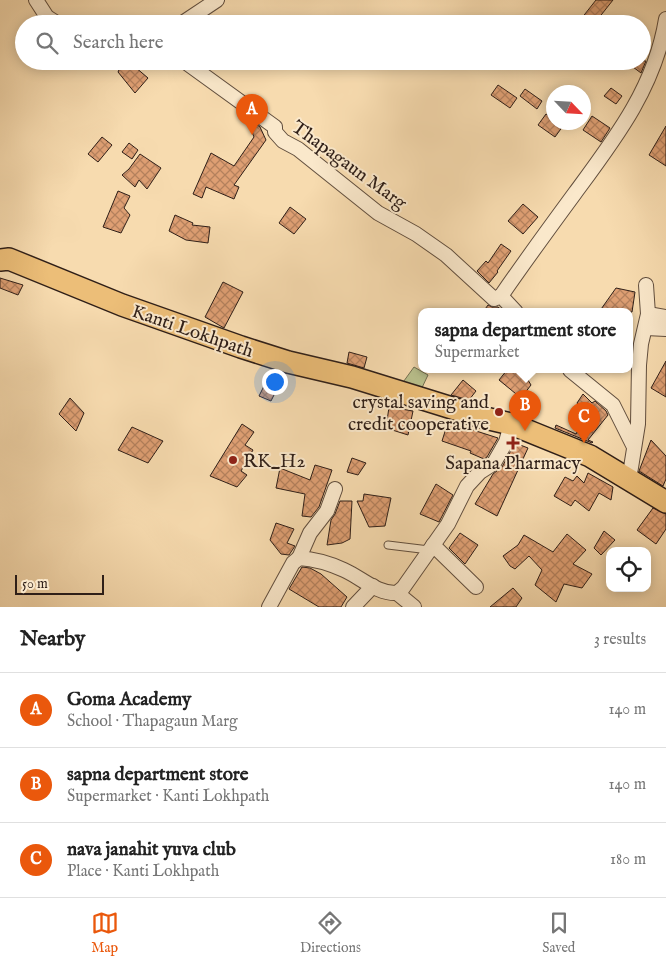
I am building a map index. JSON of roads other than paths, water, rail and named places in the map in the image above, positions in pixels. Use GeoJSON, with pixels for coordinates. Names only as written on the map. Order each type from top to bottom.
{"type":"FeatureCollection","features":[{"type":"Feature","properties":{"kind":"main road","name":"Kanti Lokhpath"},"geometry":{"type":"LineString","coordinates":[[0,260],[9,259],[122,305],[250,350],[288,362],[352,377],[481,417],[511,424],[590,456],[666,502]]}},
{"type":"Feature","properties":{"kind":"street"},"geometry":{"type":"LineString","coordinates":[[36,0],[46,15]]}},
{"type":"Feature","properties":{"kind":"street"},"geometry":{"type":"LineString","coordinates":[[194,15],[216,0]]}},
{"type":"Feature","properties":{"kind":"street"},"geometry":{"type":"LineString","coordinates":[[651,70],[656,58],[666,19]]}},
{"type":"Feature","properties":{"kind":"street","name":"Thapagaun Marg"},"geometry":{"type":"LineString","coordinates":[[197,70],[276,126],[275,132],[283,141],[298,149],[378,213],[416,234],[446,255],[494,299],[501,296],[512,308]]}},
{"type":"Feature","properties":{"kind":"street"},"geometry":{"type":"LineString","coordinates":[[501,296],[633,111],[651,70]]}},
{"type":"Feature","properties":{"kind":"street"},"geometry":{"type":"LineString","coordinates":[[629,480],[638,424],[638,365],[648,314],[646,284]]}},
{"type":"Feature","properties":{"kind":"street"},"geometry":{"type":"LineString","coordinates":[[648,314],[666,317]]}},
{"type":"Feature","properties":{"kind":"street"},"geometry":{"type":"LineString","coordinates":[[646,328],[666,330]]}},
{"type":"Feature","properties":{"kind":"street"},"geometry":{"type":"LineString","coordinates":[[574,373],[613,405],[634,447]]}},
{"type":"Feature","properties":{"kind":"street"},"geometry":{"type":"LineString","coordinates":[[299,558],[344,570],[386,594],[397,593],[403,588],[448,524],[467,486],[480,472],[494,463],[506,442],[511,424]]}},
{"type":"Feature","properties":{"kind":"street"},"geometry":{"type":"LineString","coordinates":[[269,607],[293,563],[299,558],[310,533],[327,510],[335,489]]}},
{"type":"Feature","properties":{"kind":"street"},"geometry":{"type":"LineString","coordinates":[[431,548],[476,587]]}},
{"type":"Feature","properties":{"kind":"street"},"geometry":{"type":"LineString","coordinates":[[353,607],[373,586]]}},
{"type":"Feature","properties":{"kind":"street"},"geometry":{"type":"LineString","coordinates":[[397,593],[414,607]]}},
{"type":"Feature","properties":{"kind":"lane"},"geometry":{"type":"LineString","coordinates":[[388,545],[431,548]]}},
{"type":"Feature","properties":{"kind":"place","name":"Goma Academy"},"geometry":{"type":"Point","coordinates":[252,135]}},
{"type":"Feature","properties":{"kind":"place","name":"crystal saving and credit cooperative"},"geometry":{"type":"Point","coordinates":[499,412]}},
{"type":"Feature","properties":{"kind":"place","name":"sapna department store"},"geometry":{"type":"Point","coordinates":[525,431]}},
{"type":"Feature","properties":{"kind":"place","name":"Sapana Pharmacy"},"geometry":{"type":"Point","coordinates":[513,443]}},
{"type":"Feature","properties":{"kind":"place","name":"nava janahit yuva club"},"geometry":{"type":"Point","coordinates":[584,443]}},
{"type":"Feature","properties":{"kind":"place","name":"RK_H2"},"geometry":{"type":"Point","coordinates":[233,460]}}]}
